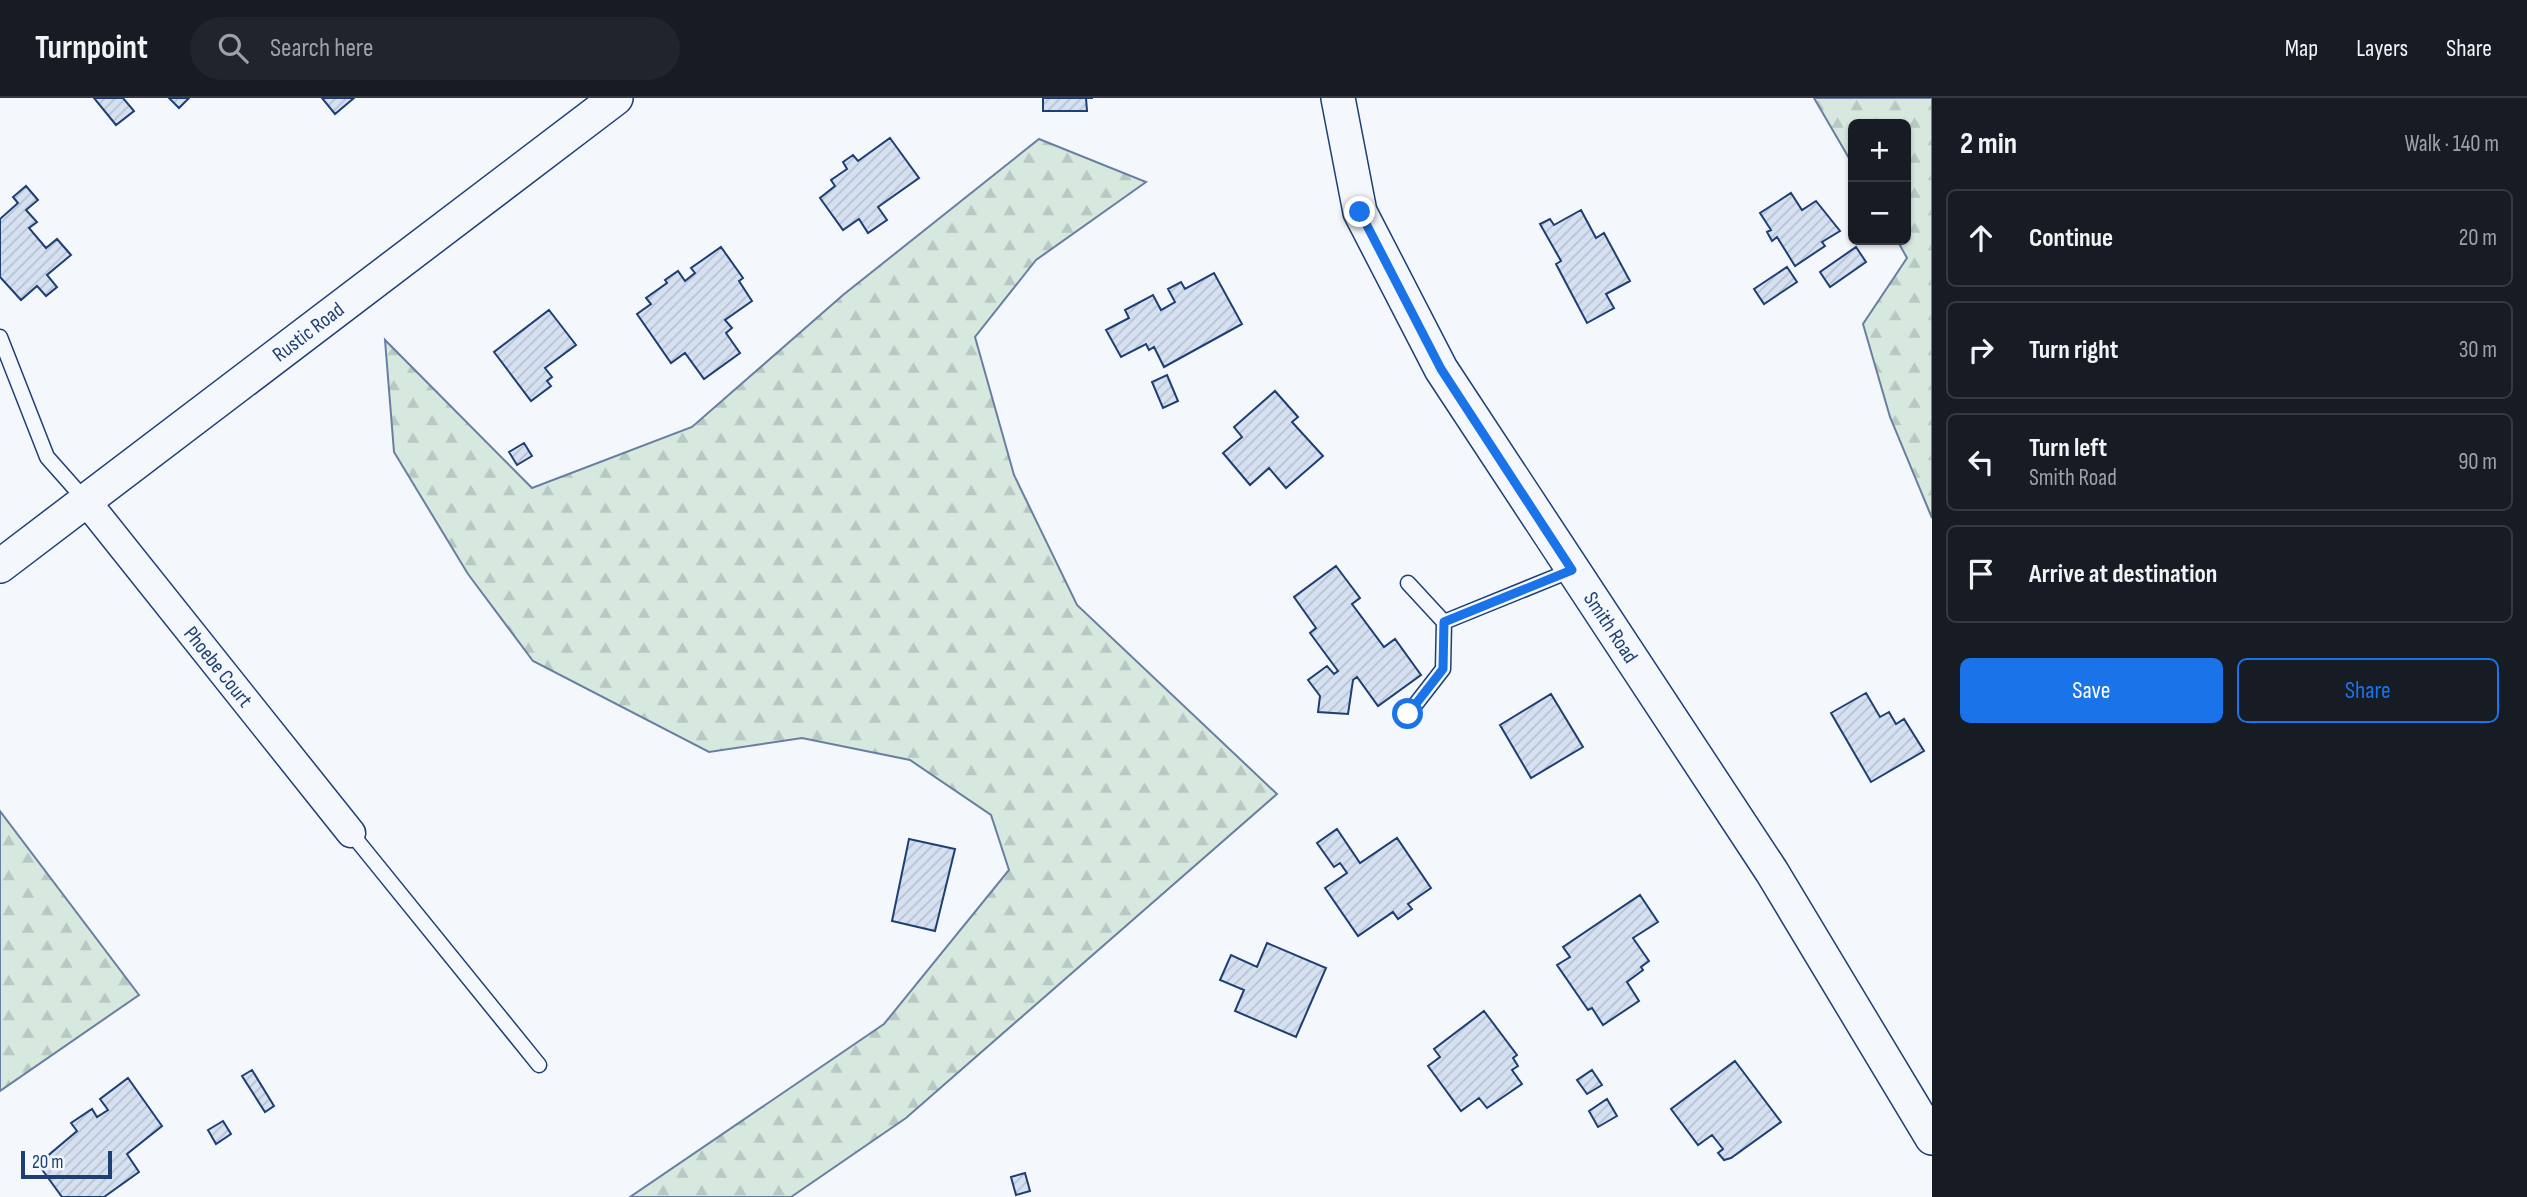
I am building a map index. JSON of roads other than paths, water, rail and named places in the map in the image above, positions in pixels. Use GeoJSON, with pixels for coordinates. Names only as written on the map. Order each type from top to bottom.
{"type":"FeatureCollection","features":[{"type":"Feature","properties":{"kind":"street","name":"Rustic Road"},"geometry":{"type":"LineString","coordinates":[[0,566],[616,98]]}},
{"type":"Feature","properties":{"kind":"street","name":"Smith Road"},"geometry":{"type":"LineString","coordinates":[[1338,98],[1360,212],[1441,369],[1772,872],[1932,1138]]}},
{"type":"Feature","properties":{"kind":"street","name":"Phoebe Court"},"geometry":{"type":"LineString","coordinates":[[86,500],[351,833]]}},
{"type":"Feature","properties":{"kind":"lane"},"geometry":{"type":"LineString","coordinates":[[0,337],[47,457],[86,500]]}},
{"type":"Feature","properties":{"kind":"lane"},"geometry":{"type":"LineString","coordinates":[[1444,622],[1572,570]]}},
{"type":"Feature","properties":{"kind":"lane"},"geometry":{"type":"LineString","coordinates":[[1408,583],[1444,622],[1443,669],[1408,714]]}},
{"type":"Feature","properties":{"kind":"lane"},"geometry":{"type":"LineString","coordinates":[[351,833],[539,1065]]}}]}
